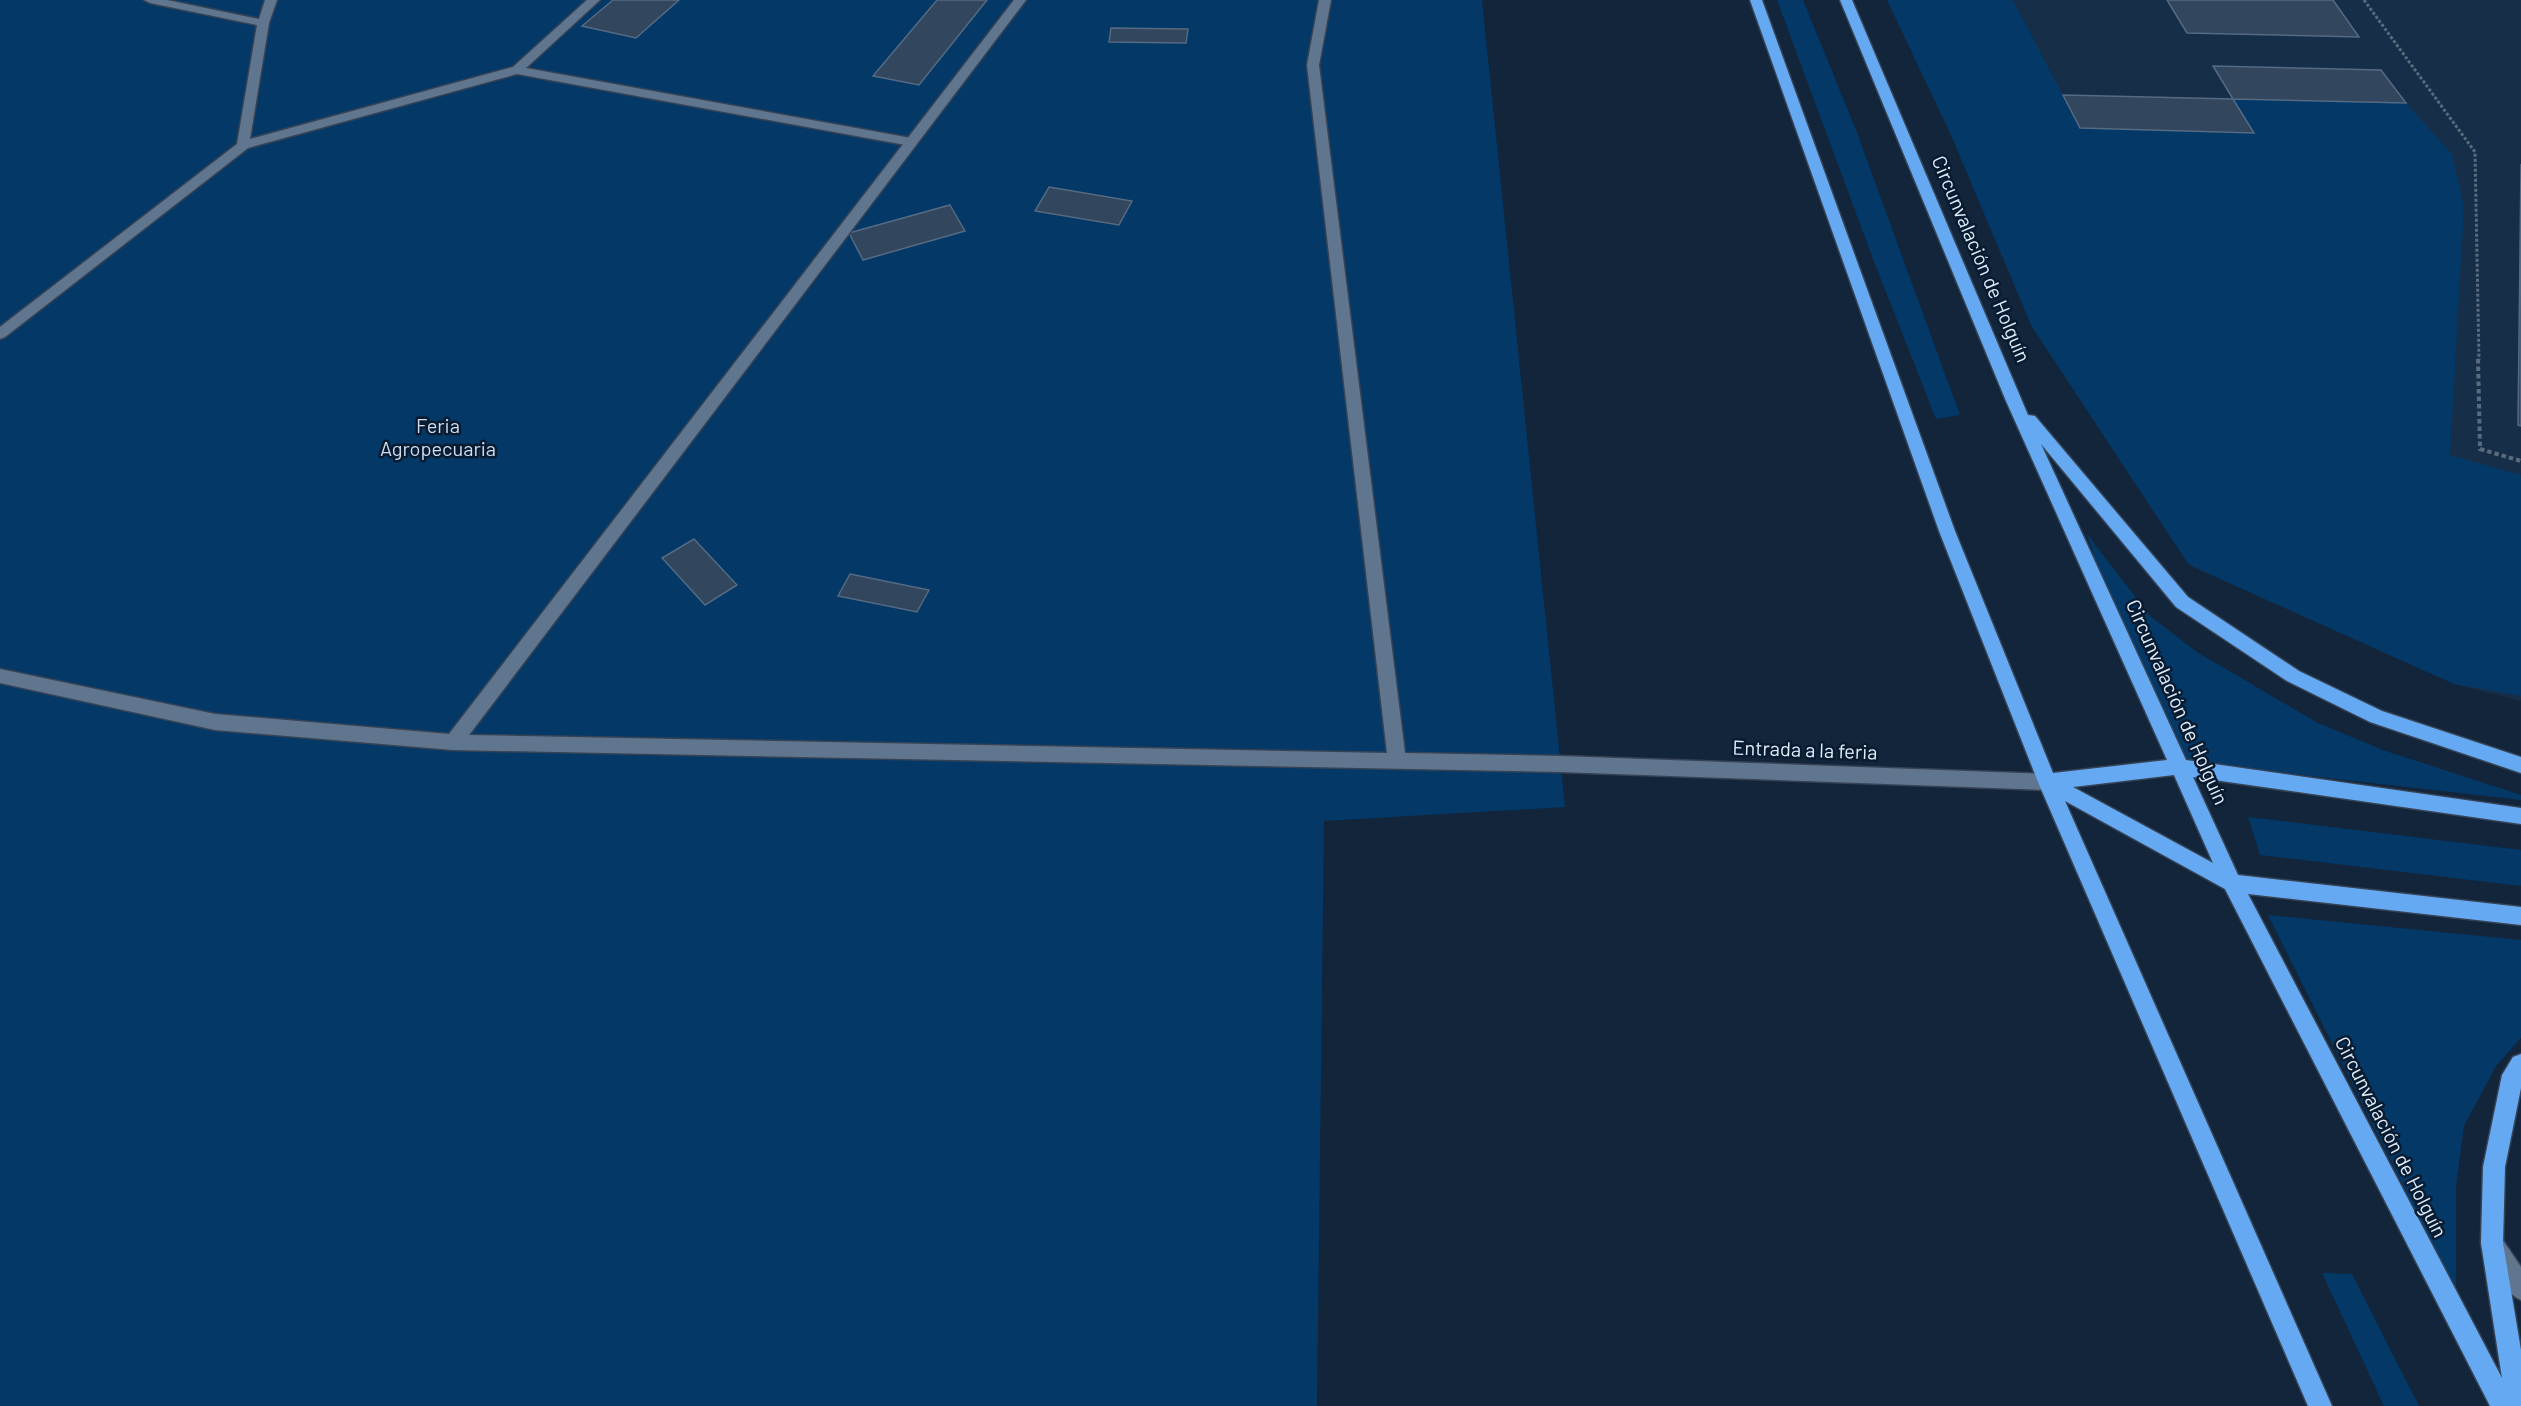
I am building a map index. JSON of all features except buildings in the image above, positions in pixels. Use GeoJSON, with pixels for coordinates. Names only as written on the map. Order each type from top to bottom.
{"type":"FeatureCollection","features":[{"type":"Feature","properties":{"kind":"highway"},"geometry":{"type":"LineString","coordinates":[[1756,0],[1947,531],[2047,782],[2320,1406]]}},
{"type":"Feature","properties":{"kind":"highway","name":"Circunvalación de Holguín"},"geometry":{"type":"LineString","coordinates":[[1846,0],[2014,401],[2232,883],[2503,1406]]}},
{"type":"Feature","properties":{"kind":"highway"},"geometry":{"type":"LineString","coordinates":[[2014,401],[2182,602],[2293,676],[2376,717],[2521,765]]}},
{"type":"Feature","properties":{"kind":"highway"},"geometry":{"type":"LineString","coordinates":[[2047,782],[2179,768],[2521,816]]}},
{"type":"Feature","properties":{"kind":"highway"},"geometry":{"type":"LineString","coordinates":[[2047,782],[2232,883],[2521,916]]}},
{"type":"Feature","properties":{"kind":"highway"},"geometry":{"type":"LineString","coordinates":[[2518,1406],[2492,1243],[2494,1167],[2512,1075],[2521,1064]]}},
{"type":"Feature","properties":{"kind":"street"},"geometry":{"type":"LineString","coordinates":[[150,0],[262,23]]}},
{"type":"Feature","properties":{"kind":"street"},"geometry":{"type":"LineString","coordinates":[[243,145],[262,23],[271,0]]}},
{"type":"Feature","properties":{"kind":"street"},"geometry":{"type":"LineString","coordinates":[[517,70],[594,0]]}},
{"type":"Feature","properties":{"kind":"street"},"geometry":{"type":"LineString","coordinates":[[453,742],[1020,0]]}},
{"type":"Feature","properties":{"kind":"street"},"geometry":{"type":"LineString","coordinates":[[1325,0],[1313,64],[1397,760]]}},
{"type":"Feature","properties":{"kind":"street"},"geometry":{"type":"LineString","coordinates":[[0,334],[243,145],[517,70],[911,141]]}},
{"type":"Feature","properties":{"kind":"street","name":"Entrada a la feria"},"geometry":{"type":"LineString","coordinates":[[0,676],[215,722],[453,742],[1561,764],[2047,782]]}},
{"type":"Feature","properties":{"kind":"street"},"geometry":{"type":"LineString","coordinates":[[2492,1243],[2521,1288]]}},
{"type":"Feature","properties":{"kind":"path"},"geometry":{"type":"LineString","coordinates":[[2364,0],[2475,152],[2480,449],[2521,461]]}},
{"type":"Feature","properties":{"kind":"shaded area"},"geometry":{"type":"Polygon","coordinates":[[[1887,0],[2521,0],[2521,701],[2454,684],[2189,565],[2032,327],[1951,135],[1887,0]]]}},
{"type":"Feature","properties":{"kind":"green space","name":"Feria Agropecuaria"},"geometry":{"type":"Polygon","coordinates":[[[0,0],[1482,0],[1565,807],[1324,821],[1317,1406],[0,1406],[0,0]]]}},
{"type":"Feature","properties":{"kind":"green space"},"geometry":{"type":"Polygon","coordinates":[[[1777,0],[1803,0],[1856,130],[1960,415],[1936,419],[1873,259],[1777,0]]]}},
{"type":"Feature","properties":{"kind":"green space"},"geometry":{"type":"Polygon","coordinates":[[[1887,0],[2013,0],[2080,128],[2253,133],[2233,99],[2406,103],[2452,154],[2464,206],[2450,455],[2521,475],[2521,696],[2454,684],[2189,565],[2032,327],[1951,135],[1887,0]]]}},
{"type":"Feature","properties":{"kind":"green space"},"geometry":{"type":"Polygon","coordinates":[[[2087,534],[2150,616],[2197,652],[2318,723],[2383,750],[2521,795],[2521,800],[2187,762],[2096,562],[2087,534]]]}},
{"type":"Feature","properties":{"kind":"green space"},"geometry":{"type":"Polygon","coordinates":[[[2248,817],[2521,850],[2521,886],[2260,855],[2248,817]]]}},
{"type":"Feature","properties":{"kind":"green space"},"geometry":{"type":"Polygon","coordinates":[[[2268,915],[2521,940],[2521,1038],[2496,1066],[2464,1126],[2456,1187],[2456,1291],[2268,915]]]}},
{"type":"Feature","properties":{"kind":"green space"},"geometry":{"type":"Polygon","coordinates":[[[2322,1273],[2352,1274],[2419,1406],[2384,1406],[2322,1273]]]}}]}
